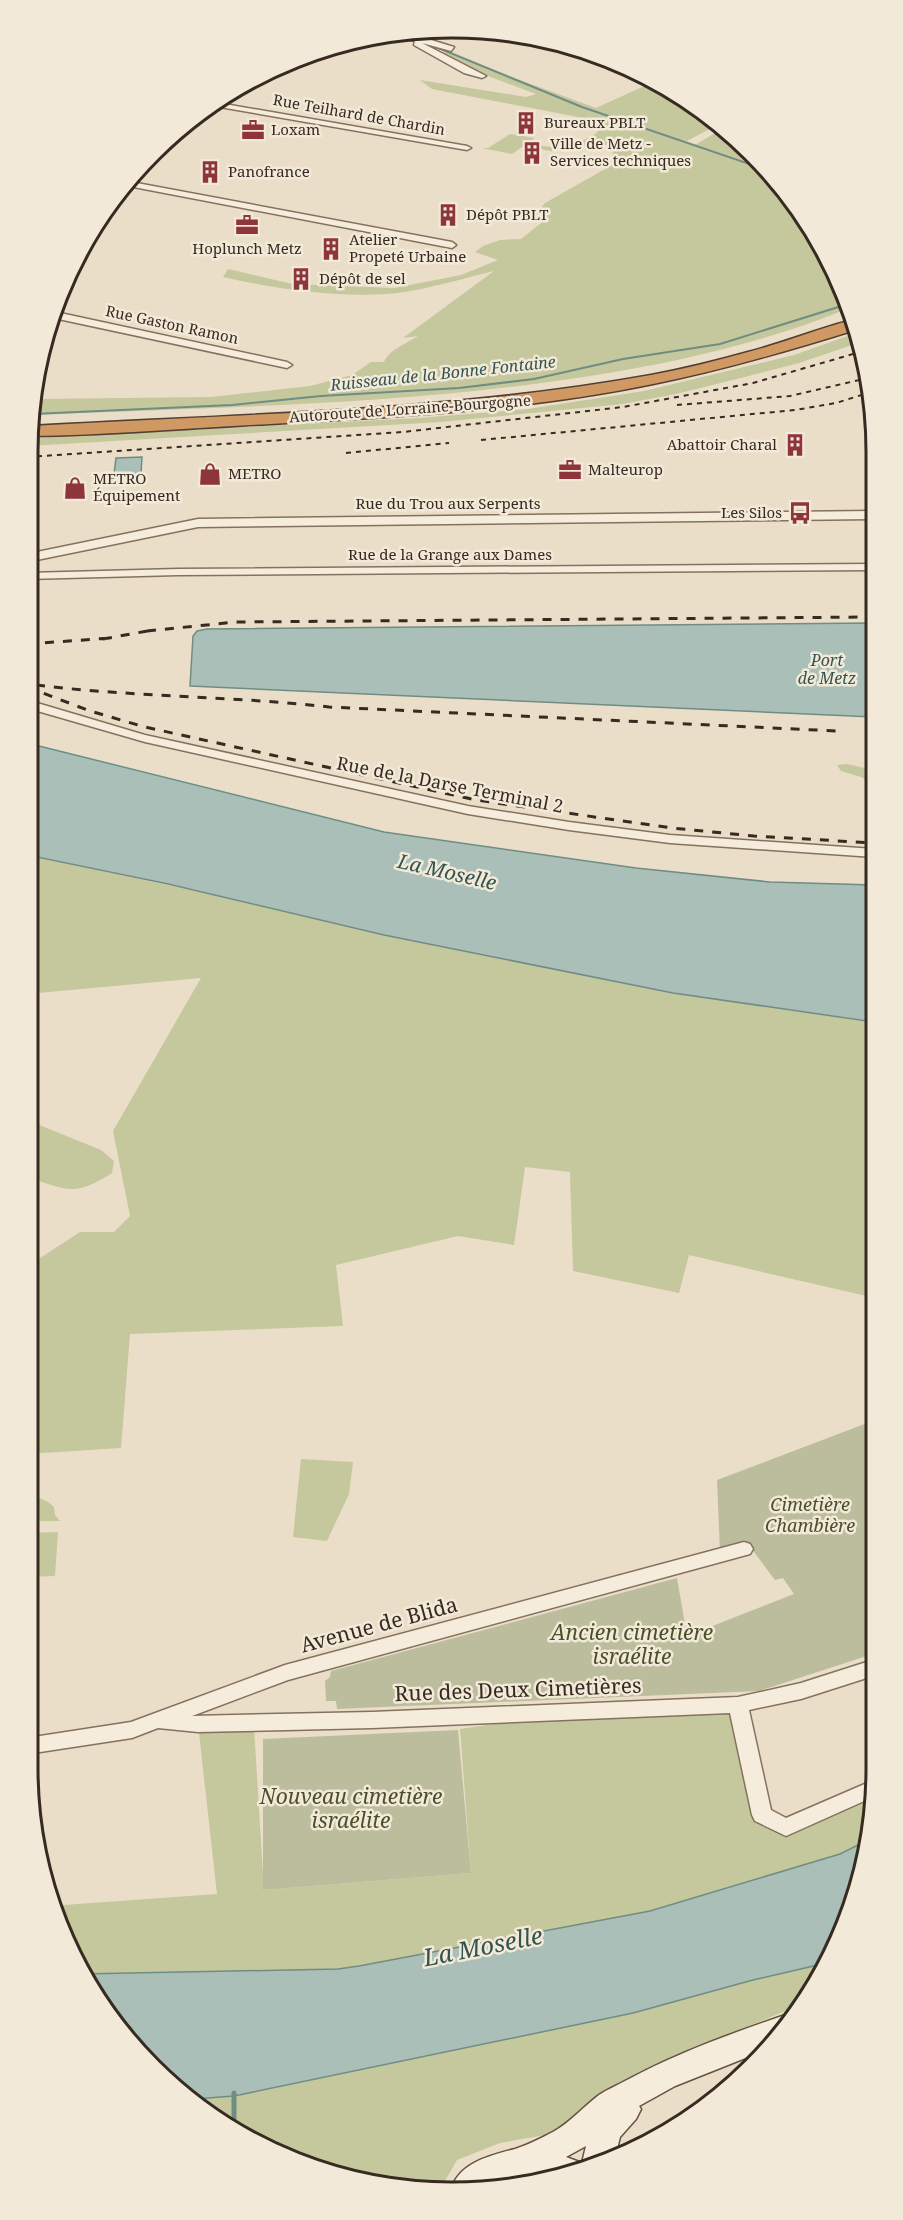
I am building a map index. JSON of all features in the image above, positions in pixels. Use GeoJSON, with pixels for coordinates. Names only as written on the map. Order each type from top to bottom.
{"type":"FeatureCollection","features":[{"type":"Feature","properties":{"kind":"highway","name":"Autoroute de Lorraine-Bourgogne"},"geometry":{"type":"LineString","coordinates":[[38,423],[384,405],[476,397],[640,373],[692,362],[776,341],[844,318]]}},
{"type":"Feature","properties":{"kind":"highway","name":"Autoroute de Lorraine-Bourgogne"},"geometry":{"type":"LineString","coordinates":[[38,431],[392,413],[532,400],[691,373],[790,347],[846,327]]}},
{"type":"Feature","properties":{"kind":"main road"},"geometry":{"type":"LineString","coordinates":[[474,2182],[499,2167],[521,2162],[572,2138],[586,2129],[610,2106],[648,2085],[712,2055],[768,2035]]}},
{"type":"Feature","properties":{"kind":"main road"},"geometry":{"type":"LineString","coordinates":[[600,2155],[606,2130],[648,2085]]}},
{"type":"Feature","properties":{"kind":"main road"},"geometry":{"type":"LineString","coordinates":[[521,2162],[550,2164],[559,2168]]}},
{"type":"Feature","properties":{"kind":"street"},"geometry":{"type":"LineString","coordinates":[[416,39],[451,49]]}},
{"type":"Feature","properties":{"kind":"street"},"geometry":{"type":"LineString","coordinates":[[422,40],[417,43],[482,76]]}},
{"type":"Feature","properties":{"kind":"street","name":"Rue Teilhard de Chardin"},"geometry":{"type":"LineString","coordinates":[[223,106],[467,148]]}},
{"type":"Feature","properties":{"kind":"street"},"geometry":{"type":"LineString","coordinates":[[135,185],[452,245]]}},
{"type":"Feature","properties":{"kind":"street","name":"Rue Gaston Ramon"},"geometry":{"type":"LineString","coordinates":[[60,316],[287,364]]}},
{"type":"Feature","properties":{"kind":"street","name":"Rue du Trou aux Serpents"},"geometry":{"type":"LineString","coordinates":[[38,556],[198,523],[866,515]]}},
{"type":"Feature","properties":{"kind":"street","name":"Rue de la Grange aux Dames"},"geometry":{"type":"LineString","coordinates":[[38,575],[86,573],[866,567]]}},
{"type":"Feature","properties":{"kind":"street"},"geometry":{"type":"LineString","coordinates":[[38,572],[86,573]]}},
{"type":"Feature","properties":{"kind":"street","name":"Rue de la Darse Terminal 2"},"geometry":{"type":"LineString","coordinates":[[38,708],[141,737],[466,810],[631,834],[767,847],[866,853]]}},
{"type":"Feature","properties":{"kind":"street","name":"Avenue de Blida"},"geometry":{"type":"LineString","coordinates":[[38,1744],[132,1730],[285,1674],[744,1549]]}},
{"type":"Feature","properties":{"kind":"street","name":"Rue des Deux Cimetières"},"geometry":{"type":"LineString","coordinates":[[157,1722],[198,1724],[372,1720],[738,1705],[801,1691],[866,1670]]}},
{"type":"Feature","properties":{"kind":"street"},"geometry":{"type":"LineString","coordinates":[[738,1705],[762,1815],[786,1827],[865,1792]]}},
{"type":"Feature","properties":{"kind":"green space"},"geometry":{"type":"Polygon","coordinates":[[[442,51],[596,108],[645,86],[682,107],[710,128],[687,141],[677,138],[696,145],[716,133],[763,179],[796,221],[823,268],[841,311],[786,331],[722,350],[590,376],[521,386],[382,399],[39,415],[41,399],[211,397],[310,386],[352,375],[371,362],[384,362],[394,350],[418,336],[403,338],[494,271],[405,292],[362,295],[289,289],[223,277],[228,269],[292,284],[394,288],[461,275],[498,260],[475,252],[483,246],[500,240],[521,239],[545,220],[533,218],[545,203],[612,165],[613,147],[598,144],[552,151],[530,144],[558,148],[566,143],[576,143],[587,139],[602,125],[583,118],[432,89],[420,80],[526,97],[536,94],[469,69],[442,51]]]}},
{"type":"Feature","properties":{"kind":"green space"},"geometry":{"type":"Polygon","coordinates":[[[510,134],[535,138],[512,154],[481,148],[488,148],[510,134]]]}},
{"type":"Feature","properties":{"kind":"green space"},"geometry":{"type":"Polygon","coordinates":[[[849,336],[851,345],[799,363],[676,394],[623,404],[441,422],[38,445],[38,438],[420,418],[528,409],[644,391],[794,355],[849,336]]]}},
{"type":"Feature","properties":{"kind":"green space"},"geometry":{"type":"Polygon","coordinates":[[[847,764],[866,768],[866,780],[841,771],[837,765],[847,764]]]}},
{"type":"Feature","properties":{"kind":"green space"},"geometry":{"type":"Polygon","coordinates":[[[38,857],[673,993],[866,1021],[866,1296],[689,1255],[679,1293],[573,1271],[570,1172],[525,1167],[514,1245],[458,1236],[336,1265],[343,1326],[130,1334],[121,1448],[38,1453],[38,1259],[80,1232],[114,1232],[130,1216],[113,1131],[201,978],[38,993],[38,857]]]}},
{"type":"Feature","properties":{"kind":"green space"},"geometry":{"type":"Polygon","coordinates":[[[38,1124],[101,1150],[114,1161],[112,1173],[89,1186],[71,1189],[38,1181],[38,1124]]]}},
{"type":"Feature","properties":{"kind":"green space","name":"Ancien cimetière israélite"},"geometry":{"type":"Polygon","coordinates":[[[866,1423],[866,1656],[759,1691],[337,1709],[336,1701],[326,1701],[325,1681],[330,1677],[331,1671],[677,1578],[687,1636],[794,1594],[783,1578],[775,1580],[745,1540],[720,1552],[717,1480],[866,1423]]]}},
{"type":"Feature","properties":{"kind":"green space"},"geometry":{"type":"Polygon","coordinates":[[[301,1459],[353,1462],[349,1494],[327,1541],[293,1537],[301,1459]]]}},
{"type":"Feature","properties":{"kind":"green space"},"geometry":{"type":"Polygon","coordinates":[[[38,1498],[54,1507],[55,1515],[60,1521],[38,1521],[38,1498]]]}},
{"type":"Feature","properties":{"kind":"green space"},"geometry":{"type":"Polygon","coordinates":[[[58,1532],[55,1576],[38,1577],[38,1533],[58,1532]]]}},
{"type":"Feature","properties":{"kind":"green space"},"geometry":{"type":"Polygon","coordinates":[[[738,1705],[764,1802],[781,1821],[793,1824],[865,1792],[859,1845],[840,1854],[651,1911],[338,1969],[92,1974],[80,1952],[60,1905],[217,1894],[198,1724],[254,1728],[264,1890],[471,1873],[460,1729],[576,1712],[738,1705]]]}},
{"type":"Feature","properties":{"kind":"green space","name":"Nouveau cimetière israélite"},"geometry":{"type":"Polygon","coordinates":[[[458,1730],[471,1873],[263,1890],[263,1739],[458,1730]]]}},
{"type":"Feature","properties":{"kind":"green space"},"geometry":{"type":"Polygon","coordinates":[[[816,1965],[788,2010],[640,2071],[551,2134],[500,2143],[457,2160],[444,2182],[424,2182],[371,2175],[318,2161],[268,2140],[221,2113],[201,2099],[234,2096],[633,2013],[816,1965]]]}},
{"type":"Feature","properties":{"kind":"water"},"geometry":{"type":"Polygon","coordinates":[[[142,457],[141,474],[114,474],[116,458],[142,457]]]}},
{"type":"Feature","properties":{"kind":"water","name":"Port de Metz"},"geometry":{"type":"Polygon","coordinates":[[[866,623],[866,717],[190,686],[193,636],[197,631],[207,629],[866,623]]]}},
{"type":"Feature","properties":{"kind":"water","name":"La Moselle"},"geometry":{"type":"Polygon","coordinates":[[[38,746],[384,832],[636,868],[770,882],[866,885],[866,1021],[673,993],[384,935],[168,884],[38,857],[38,746]]]}},
{"type":"Feature","properties":{"kind":"water","name":"La Moselle"},"geometry":{"type":"Polygon","coordinates":[[[859,1845],[844,1902],[816,1965],[633,2013],[234,2096],[201,2099],[179,2080],[123,2021],[92,1974],[338,1969],[359,1966],[650,1911],[840,1854],[859,1845]]]}},
{"type":"Feature","properties":{"kind":"waterway"},"geometry":{"type":"LineString","coordinates":[[431,45],[582,107],[748,164]]}},
{"type":"Feature","properties":{"kind":"waterway","name":"Ruisseau de la Bonne Fontaine"},"geometry":{"type":"LineString","coordinates":[[39,414],[232,405],[321,396],[459,388],[534,379],[623,359],[720,344],[839,307]]}},
{"type":"Feature","properties":{"kind":"waterway"},"geometry":{"type":"LineString","coordinates":[[234,2093],[234,2121]]}},
{"type":"Feature","properties":{"kind":"railway"},"geometry":{"type":"LineString","coordinates":[[38,456],[403,432],[623,407],[753,383],[854,354]]}},
{"type":"Feature","properties":{"kind":"railway"},"geometry":{"type":"LineString","coordinates":[[677,405],[790,396],[859,380]]}},
{"type":"Feature","properties":{"kind":"railway"},"geometry":{"type":"LineString","coordinates":[[481,440],[795,410],[836,403],[862,395]]}},
{"type":"Feature","properties":{"kind":"railway"},"geometry":{"type":"LineString","coordinates":[[346,453],[449,443]]}},
{"type":"Feature","properties":{"kind":"railway"},"geometry":{"type":"LineString","coordinates":[[148,631],[236,622],[866,617]]}},
{"type":"Feature","properties":{"kind":"railway"},"geometry":{"type":"LineString","coordinates":[[148,631],[153,630]]}},
{"type":"Feature","properties":{"kind":"railway"},"geometry":{"type":"LineString","coordinates":[[107,638],[148,631]]}},
{"type":"Feature","properties":{"kind":"railway"},"geometry":{"type":"LineString","coordinates":[[38,643],[107,638]]}},
{"type":"Feature","properties":{"kind":"railway"},"geometry":{"type":"LineString","coordinates":[[103,639],[107,638]]}},
{"type":"Feature","properties":{"kind":"railway"},"geometry":{"type":"LineString","coordinates":[[107,638],[111,638]]}},
{"type":"Feature","properties":{"kind":"railway"},"geometry":{"type":"LineString","coordinates":[[38,685],[329,707],[837,731]]}},
{"type":"Feature","properties":{"kind":"railway"},"geometry":{"type":"LineString","coordinates":[[38,691],[90,711],[145,727],[476,800],[672,828],[754,836],[866,843]]}},
{"type":"Feature","properties":{"kind":"place","name":"Bureaux PBLT"},"geometry":{"type":"Point","coordinates":[526,123]}},
{"type":"Feature","properties":{"kind":"place","name":"Loxam"},"geometry":{"type":"Point","coordinates":[253,130]}},
{"type":"Feature","properties":{"kind":"place","name":"Ville de Metz - Services techniques"},"geometry":{"type":"Point","coordinates":[532,153]}},
{"type":"Feature","properties":{"kind":"place","name":"Panofrance"},"geometry":{"type":"Point","coordinates":[210,172]}},
{"type":"Feature","properties":{"kind":"place","name":"Dépôt PBLT"},"geometry":{"type":"Point","coordinates":[448,215]}},
{"type":"Feature","properties":{"kind":"place","name":"Hoplunch Metz"},"geometry":{"type":"Point","coordinates":[247,225]}},
{"type":"Feature","properties":{"kind":"place","name":"Atelier Propeté Urbaine"},"geometry":{"type":"Point","coordinates":[331,249]}},
{"type":"Feature","properties":{"kind":"place","name":"Dépôt de sel"},"geometry":{"type":"Point","coordinates":[301,279]}},
{"type":"Feature","properties":{"kind":"place","name":"Abattoir Charal"},"geometry":{"type":"Point","coordinates":[795,445]}},
{"type":"Feature","properties":{"kind":"place","name":"Malteurop"},"geometry":{"type":"Point","coordinates":[570,470]}},
{"type":"Feature","properties":{"kind":"place","name":"METRO"},"geometry":{"type":"Point","coordinates":[210,474]}},
{"type":"Feature","properties":{"kind":"place","name":"METRO Équipement"},"geometry":{"type":"Point","coordinates":[75,488]}},
{"type":"Feature","properties":{"kind":"place","name":"Les Silos"},"geometry":{"type":"Point","coordinates":[800,513]}},
{"type":"Feature","properties":{"kind":"park label","name":"Cimetière Chambière"},"geometry":{"type":"Point","coordinates":[810,1516]}}]}
